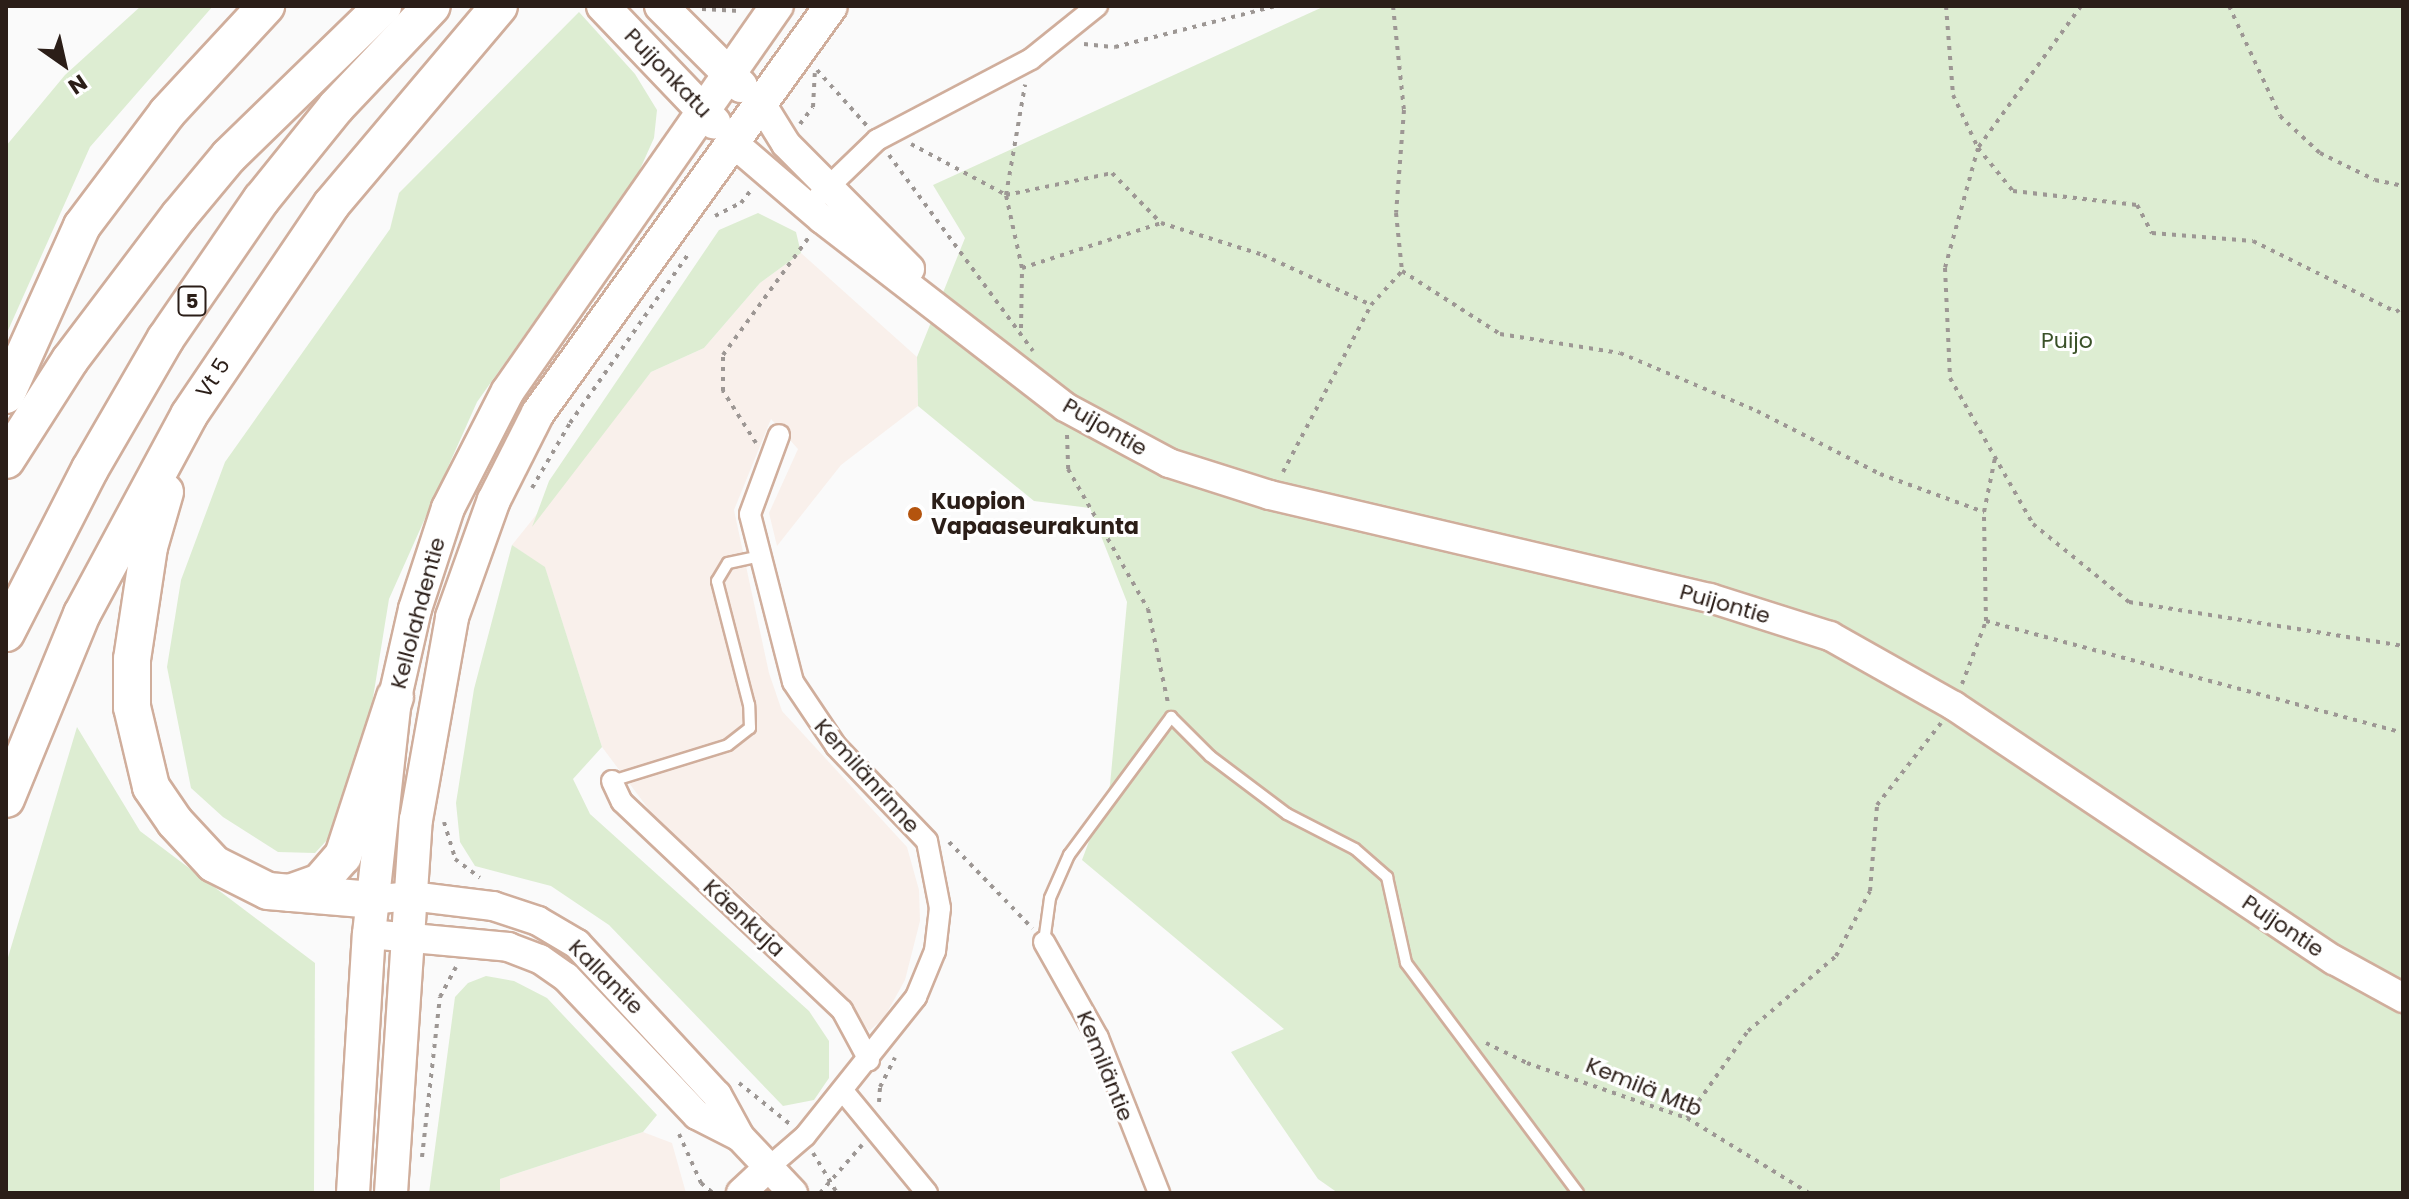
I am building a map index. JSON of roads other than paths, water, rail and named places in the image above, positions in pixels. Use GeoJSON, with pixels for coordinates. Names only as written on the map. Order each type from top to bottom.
{"type":"FeatureCollection","features":[{"type":"Feature","properties":{"kind":"highway"},"geometry":{"type":"LineString","coordinates":[[6,395],[82,226],[167,113],[266,6]]}},
{"type":"Feature","properties":{"kind":"highway"},"geometry":{"type":"LineString","coordinates":[[6,460],[70,360],[179,216],[229,156],[383,6]]}},
{"type":"Feature","properties":{"kind":"highway","name":"5"},"geometry":{"type":"LineString","coordinates":[[6,633],[90,469],[166,338],[270,188],[336,107],[432,6]]}},
{"type":"Feature","properties":{"kind":"highway","name":"Vt 5"},"geometry":{"type":"LineString","coordinates":[[6,799],[82,614],[189,415],[331,205],[499,6]]}},
{"type":"Feature","properties":{"kind":"highway"},"geometry":{"type":"LineString","coordinates":[[189,415],[149,547],[134,622],[132,707],[138,751],[151,787],[175,822],[214,864],[268,891],[290,893],[371,917]]}},
{"type":"Feature","properties":{"kind":"highway"},"geometry":{"type":"LineString","coordinates":[[290,893],[320,882],[343,856],[395,697]]}},
{"type":"Feature","properties":{"kind":"main road","name":"Puijonkatu"},"geometry":{"type":"LineString","coordinates":[[603,6],[731,141]]}},
{"type":"Feature","properties":{"kind":"main road","name":"Kellolahdentie"},"geometry":{"type":"LineString","coordinates":[[353,1193],[371,917],[395,697],[415,609],[448,508],[501,404],[701,107],[777,6]]}},
{"type":"Feature","properties":{"kind":"main road","name":"Kellolahdentie"},"geometry":{"type":"LineString","coordinates":[[391,1193],[416,820],[433,703],[452,617],[494,500],[538,413],[831,6]]}},
{"type":"Feature","properties":{"kind":"main road","name":"Puijonkatu"},"geometry":{"type":"LineString","coordinates":[[675,8],[728,74],[760,102]]}},
{"type":"Feature","properties":{"kind":"street"},"geometry":{"type":"LineString","coordinates":[[815,213],[828,186],[884,136],[1031,59],[1097,6]]}},
{"type":"Feature","properties":{"kind":"street","name":"Puijontie"},"geometry":{"type":"LineString","coordinates":[[760,102],[786,144],[989,349]]}},
{"type":"Feature","properties":{"kind":"street","name":"Puijontie"},"geometry":{"type":"LineString","coordinates":[[731,141],[815,213],[1065,407],[1169,463],[1270,495],[1710,598],[1830,636],[1954,706],[2334,960],[2403,998]]}},
{"type":"Feature","properties":{"kind":"street","name":"Kemilänrinne"},"geometry":{"type":"LineString","coordinates":[[769,1167],[843,1091],[916,997],[935,951],[940,908],[936,874],[927,841],[836,746],[793,682],[750,514],[779,435]]}},
{"type":"Feature","properties":{"kind":"street","name":"Käenkuja"},"geometry":{"type":"LineString","coordinates":[[612,781],[631,811],[842,1010],[869,1060]]}},
{"type":"Feature","properties":{"kind":"street","name":"Kallantie"},"geometry":{"type":"LineString","coordinates":[[371,917],[411,896],[493,906],[538,921],[577,944],[717,1095],[740,1137],[793,1193]]}},
{"type":"Feature","properties":{"kind":"street","name":"Kallantie"},"geometry":{"type":"LineString","coordinates":[[371,917],[410,936],[508,947],[540,959],[566,977],[697,1115],[740,1137]]}},
{"type":"Feature","properties":{"kind":"street","name":"Kemiläntie"},"geometry":{"type":"LineString","coordinates":[[1044,942],[1098,1038],[1159,1193]]}},
{"type":"Feature","properties":{"kind":"street"},"geometry":{"type":"LineString","coordinates":[[843,1091],[877,1127],[927,1193]]}},
{"type":"Feature","properties":{"kind":"street"},"geometry":{"type":"LineString","coordinates":[[741,1193],[769,1167]]}},
{"type":"Feature","properties":{"kind":"lane"},"geometry":{"type":"LineString","coordinates":[[612,781],[728,745],[750,728],[749,705],[717,581],[719,571],[728,563],[761,556]]}},
{"type":"Feature","properties":{"kind":"lane"},"geometry":{"type":"LineString","coordinates":[[1044,942],[1050,898],[1069,855],[1171,717],[1210,756],[1287,814],[1355,849],[1379,869],[1395,897],[1406,963],[1578,1193]]}},
{"type":"Feature","properties":{"kind":"place","name":"Kuopion Vapaaseurakunta"},"geometry":{"type":"Point","coordinates":[915,514]}},
{"type":"Feature","properties":{"kind":"park label","name":"Puijo"},"geometry":{"type":"Point","coordinates":[2067,341]}}]}
